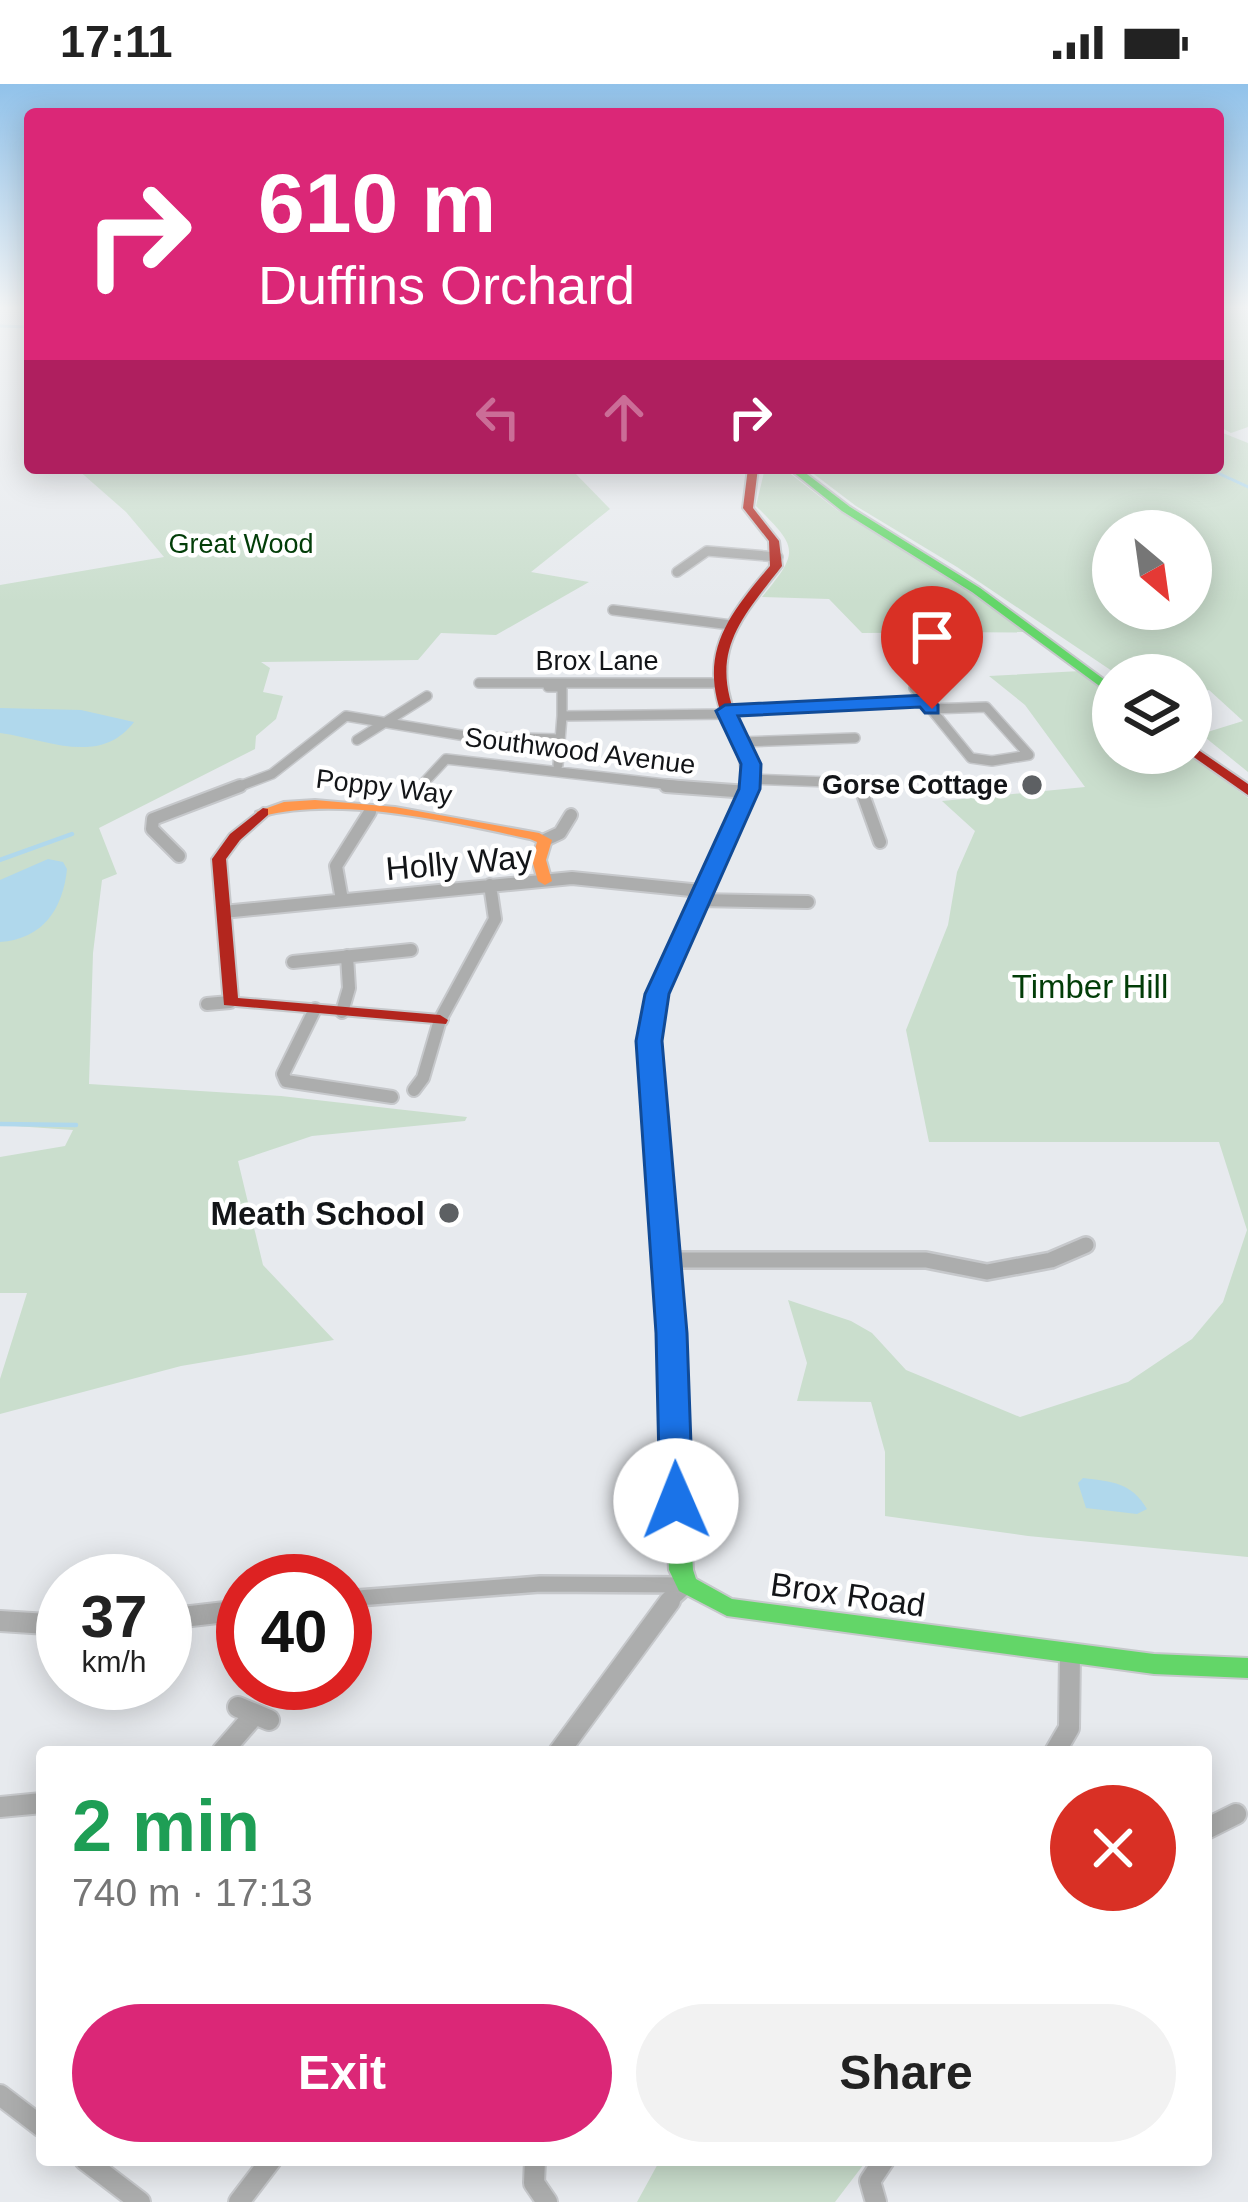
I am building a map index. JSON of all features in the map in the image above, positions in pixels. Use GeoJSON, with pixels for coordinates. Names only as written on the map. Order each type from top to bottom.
{"type":"FeatureCollection","features":[{"type":"Feature","properties":{"kind":"street"},"geometry":{"type":"LineString","coordinates":[[752,474],[748,508],[768,532],[778,557]]}},
{"type":"Feature","properties":{"kind":"street"},"geometry":{"type":"LineString","coordinates":[[801,474],[846,509],[976,590],[1092,676]]}},
{"type":"Feature","properties":{"kind":"street"},"geometry":{"type":"LineString","coordinates":[[691,574],[672,571],[707,551],[778,557]]}},
{"type":"Feature","properties":{"kind":"street"},"geometry":{"type":"LineString","coordinates":[[687,1585],[680,1557],[651,1017],[749,786],[751,764],[715,683],[716,658],[731,625],[778,557]]}},
{"type":"Feature","properties":{"kind":"street"},"geometry":{"type":"LineString","coordinates":[[613,609],[731,625]]}},
{"type":"Feature","properties":{"kind":"street","name":"Brox Lane"},"geometry":{"type":"LineString","coordinates":[[562,716],[562,687],[480,687],[715,683]]}},
{"type":"Feature","properties":{"kind":"street"},"geometry":{"type":"LineString","coordinates":[[558,765],[562,716],[928,705],[986,707],[1029,754],[992,761],[971,758],[928,705],[914,688]]}},
{"type":"Feature","properties":{"kind":"street"},"geometry":{"type":"LineString","coordinates":[[357,740],[427,696]]}},
{"type":"Feature","properties":{"kind":"street"},"geometry":{"type":"LineString","coordinates":[[178,856],[152,829],[150,823],[157,816],[272,774],[346,716],[472,737],[559,739]]}},
{"type":"Feature","properties":{"kind":"street"},"geometry":{"type":"LineString","coordinates":[[741,742],[854,738]]}},
{"type":"Feature","properties":{"kind":"street","name":"Southwood Avenue"},"geometry":{"type":"LineString","coordinates":[[420,787],[446,759],[634,784],[749,786]]}},
{"type":"Feature","properties":{"kind":"street"},"geometry":{"type":"LineString","coordinates":[[1212,764],[1248,791]]}},
{"type":"Feature","properties":{"kind":"street"},"geometry":{"type":"LineString","coordinates":[[749,786],[853,781],[864,790],[880,842]]}},
{"type":"Feature","properties":{"kind":"street","name":"Poppy Way"},"geometry":{"type":"LineString","coordinates":[[230,1002],[219,859],[225,848],[272,807],[303,804],[506,828],[544,841]]}},
{"type":"Feature","properties":{"kind":"street"},"geometry":{"type":"LineString","coordinates":[[342,900],[336,866],[370,812]]}},
{"type":"Feature","properties":{"kind":"street"},"geometry":{"type":"LineString","coordinates":[[545,880],[539,860],[544,841],[560,833],[571,815]]}},
{"type":"Feature","properties":{"kind":"street","name":"Holly Way"},"geometry":{"type":"LineString","coordinates":[[223,912],[545,880],[600,879],[699,896],[804,900]]}},
{"type":"Feature","properties":{"kind":"street"},"geometry":{"type":"LineString","coordinates":[[414,1090],[423,1078],[440,1020],[495,919],[490,886]]}},
{"type":"Feature","properties":{"kind":"street"},"geometry":{"type":"LineString","coordinates":[[292,962],[412,950]]}},
{"type":"Feature","properties":{"kind":"street"},"geometry":{"type":"LineString","coordinates":[[342,1012],[349,988],[347,956]]}},
{"type":"Feature","properties":{"kind":"street"},"geometry":{"type":"LineString","coordinates":[[207,1004],[440,1020]]}},
{"type":"Feature","properties":{"kind":"street"},"geometry":{"type":"LineString","coordinates":[[315,1009],[284,1074],[286,1081],[392,1097]]}},
{"type":"Feature","properties":{"kind":"street"},"geometry":{"type":"LineString","coordinates":[[664,1260],[926,1260],[987,1272],[1051,1260],[1086,1245]]}},
{"type":"Feature","properties":{"kind":"street"},"geometry":{"type":"LineString","coordinates":[[372,1597],[540,1584],[687,1585]]}},
{"type":"Feature","properties":{"kind":"street"},"geometry":{"type":"LineString","coordinates":[[563,1746],[659,1611],[687,1585]]}},
{"type":"Feature","properties":{"kind":"street","name":"Brox Road"},"geometry":{"type":"LineString","coordinates":[[687,1585],[727,1607],[1154,1664],[1248,1668]]}},
{"type":"Feature","properties":{"kind":"street"},"geometry":{"type":"LineString","coordinates":[[0,1621],[36,1623]]}},
{"type":"Feature","properties":{"kind":"street"},"geometry":{"type":"LineString","coordinates":[[1058,1746],[1069,1728],[1070,1654]]}},
{"type":"Feature","properties":{"kind":"street"},"geometry":{"type":"LineString","coordinates":[[227,1746],[254,1714]]}},
{"type":"Feature","properties":{"kind":"street"},"geometry":{"type":"LineString","coordinates":[[0,1807],[36,1804]]}},
{"type":"Feature","properties":{"kind":"street"},"geometry":{"type":"LineString","coordinates":[[1212,1826],[1236,1814]]}},
{"type":"Feature","properties":{"kind":"street"},"geometry":{"type":"LineString","coordinates":[[0,2095],[36,2122]]}},
{"type":"Feature","properties":{"kind":"street"},"geometry":{"type":"LineString","coordinates":[[93,2166],[140,2202]]}},
{"type":"Feature","properties":{"kind":"street"},"geometry":{"type":"LineString","coordinates":[[239,2202],[266,2166]]}},
{"type":"Feature","properties":{"kind":"street"},"geometry":{"type":"LineString","coordinates":[[534,2166],[531,2179],[548,2202]]}},
{"type":"Feature","properties":{"kind":"street"},"geometry":{"type":"LineString","coordinates":[[876,2202],[871,2180],[880,2166]]}},
{"type":"Feature","properties":{"kind":"green space"},"geometry":{"type":"Polygon","coordinates":[[[1224,405],[1248,405],[1248,427],[1231,433],[1224,429],[1224,405]]]}},
{"type":"Feature","properties":{"kind":"green space"},"geometry":{"type":"Polygon","coordinates":[[[1224,433],[1248,443],[1248,772],[1212,743],[1212,731],[1243,721],[1212,693],[1212,654],[1092,658],[856,506],[814,474],[1224,474],[1224,433]]]}},
{"type":"Feature","properties":{"kind":"green space","name":"Great Wood"},"geometry":{"type":"Polygon","coordinates":[[[83,474],[576,474],[610,509],[531,572],[589,582],[496,635],[441,633],[418,660],[261,662],[270,668],[263,692],[283,696],[276,719],[256,736],[255,749],[99,828],[117,874],[102,880],[93,953],[89,1084],[281,1096],[467,1117],[465,1121],[312,1136],[238,1161],[263,1265],[334,1340],[181,1366],[0,1414],[0,1379],[27,1293],[0,1293],[0,1157],[65,1146],[73,1130],[0,1125],[0,585],[164,557],[126,512],[83,474]]]}},
{"type":"Feature","properties":{"kind":"green space"},"geometry":{"type":"Polygon","coordinates":[[[764,474],[791,474],[837,510],[978,596],[1027,632],[862,633],[829,599],[762,597],[783,569],[789,550],[780,531],[756,506],[764,474]]]}},
{"type":"Feature","properties":{"kind":"green space","name":"Timber Hill"},"geometry":{"type":"Polygon","coordinates":[[[1080,671],[1092,681],[1092,774],[1212,771],[1248,798],[1248,1557],[1028,1536],[885,1516],[885,1452],[871,1402],[797,1401],[807,1363],[788,1300],[851,1321],[872,1333],[906,1370],[1020,1417],[1128,1382],[1192,1339],[1223,1302],[1247,1230],[1219,1142],[929,1142],[906,1030],[948,925],[957,872],[975,831],[942,801],[1085,787],[1025,705],[989,676],[1080,671]]]}},
{"type":"Feature","properties":{"kind":"green space"},"geometry":{"type":"Polygon","coordinates":[[[657,2166],[862,2166],[835,2202],[637,2202],[657,2166]]]}},
{"type":"Feature","properties":{"kind":"water"},"geometry":{"type":"Polygon","coordinates":[[[0,708],[81,710],[134,722],[105,744],[72,747],[0,733],[0,708]]]}},
{"type":"Feature","properties":{"kind":"water"},"geometry":{"type":"Polygon","coordinates":[[[48,859],[63,862],[67,869],[55,909],[28,935],[0,942],[0,880],[48,859]]]}},
{"type":"Feature","properties":{"kind":"water"},"geometry":{"type":"Polygon","coordinates":[[[1083,1478],[1128,1488],[1147,1509],[1137,1514],[1086,1508],[1078,1483],[1083,1478]]]}},
{"type":"Feature","properties":{"kind":"waterway"},"geometry":{"type":"LineString","coordinates":[[1220,474],[1248,487]]}},
{"type":"Feature","properties":{"kind":"waterway"},"geometry":{"type":"LineString","coordinates":[[0,860],[72,834]]}},
{"type":"Feature","properties":{"kind":"waterway"},"geometry":{"type":"LineString","coordinates":[[0,1124],[76,1125]]}},
{"type":"Feature","properties":{"kind":"traffic: fast"},"geometry":{"type":"LineString","coordinates":[[801,474],[846,509],[976,590],[1092,676]]}},
{"type":"Feature","properties":{"kind":"traffic: fast"},"geometry":{"type":"LineString","coordinates":[[664,1236],[681,1570],[687,1585],[727,1607],[1154,1664],[1248,1668]]}},
{"type":"Feature","properties":{"kind":"traffic: slow"},"geometry":{"type":"LineString","coordinates":[[263,812],[284,806],[353,806],[534,836],[545,840],[539,860],[545,881]]}},
{"type":"Feature","properties":{"kind":"traffic: jam"},"geometry":{"type":"LineString","coordinates":[[664,1236],[649,1041],[657,994],[749,789],[746,756],[723,701],[719,658],[733,622],[776,566],[774,541],[748,508],[752,474]]}},
{"type":"Feature","properties":{"kind":"traffic: jam"},"geometry":{"type":"LineString","coordinates":[[1212,764],[1248,791]]}},
{"type":"Feature","properties":{"kind":"traffic: jam"},"geometry":{"type":"LineString","coordinates":[[263,812],[219,859],[230,1002],[440,1020]]}},
{"type":"Feature","properties":{"kind":"place","name":"Gorse Cottage"},"geometry":{"type":"Point","coordinates":[1032,785]}},
{"type":"Feature","properties":{"kind":"place","name":"Meath School"},"geometry":{"type":"Point","coordinates":[449,1213]}},
{"type":"Feature","properties":{"kind":"route"},"geometry":{"type":"LineString","coordinates":[[676,1501],[672,1333],[649,1041],[657,994],[752,776],[751,764],[725,711],[926,701],[932,709]]}}]}
